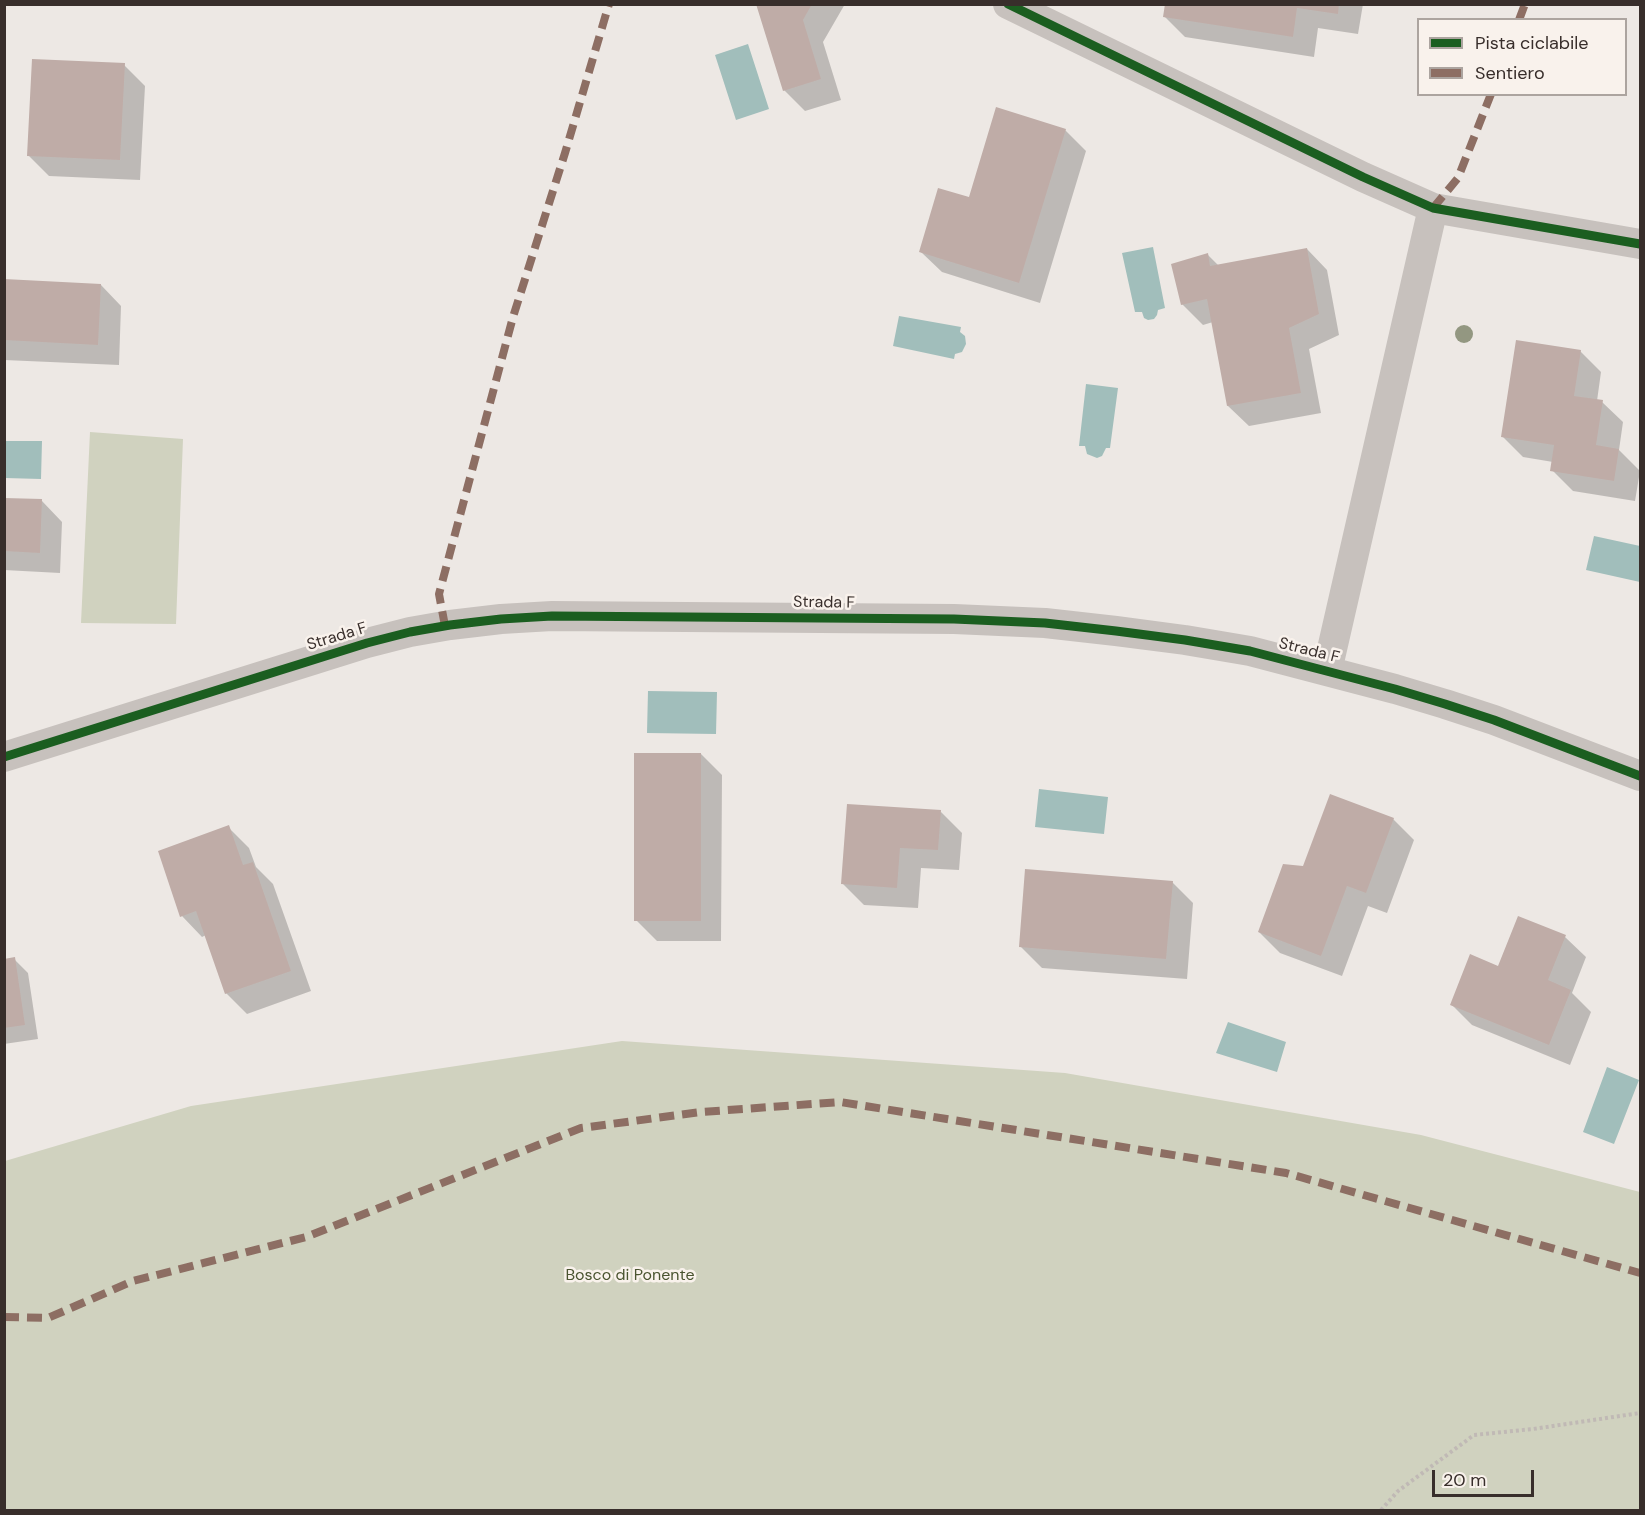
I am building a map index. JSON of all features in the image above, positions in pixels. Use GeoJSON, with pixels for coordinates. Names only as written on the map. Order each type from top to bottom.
{"type":"FeatureCollection","features":[{"type":"Feature","properties":{"kind":"street"},"geometry":{"type":"LineString","coordinates":[[1008,4],[1353,172],[1433,207],[1641,244]]}},
{"type":"Feature","properties":{"kind":"street"},"geometry":{"type":"LineString","coordinates":[[1327,671],[1433,207]]}},
{"type":"Feature","properties":{"kind":"street","name":"Strada F"},"geometry":{"type":"LineString","coordinates":[[4,757],[367,643],[445,626],[552,616],[787,617],[954,619],[1045,623],[1250,651],[1395,689],[1484,717],[1641,776]]}},
{"type":"Feature","properties":{"kind":"path"},"geometry":{"type":"LineString","coordinates":[[1381,1510],[1398,1491],[1474,1435],[1641,1413]]}},
{"type":"Feature","properties":{"kind":"green space"},"geometry":{"type":"Polygon","coordinates":[[[90,432],[183,439],[176,624],[81,623],[90,432]]]}},
{"type":"Feature","properties":{"kind":"green space","name":"Bosco di Ponente"},"geometry":{"type":"Polygon","coordinates":[[[622,1041],[1065,1073],[1421,1135],[1640,1192],[1640,1510],[5,1510],[5,1161],[191,1106],[622,1041]]]}},
{"type":"Feature","properties":{"kind":"water"},"geometry":{"type":"Polygon","coordinates":[[[748,44],[769,109],[736,120],[715,55],[748,44]]]}},
{"type":"Feature","properties":{"kind":"water"},"geometry":{"type":"Polygon","coordinates":[[[1153,247],[1165,308],[1158,310],[1154,319],[1148,320],[1144,318],[1142,312],[1135,312],[1122,253],[1153,247]]]}},
{"type":"Feature","properties":{"kind":"water"},"geometry":{"type":"Polygon","coordinates":[[[899,316],[961,327],[960,332],[965,336],[966,344],[962,352],[955,354],[954,359],[893,346],[899,316]]]}},
{"type":"Feature","properties":{"kind":"water"},"geometry":{"type":"Polygon","coordinates":[[[1086,384],[1118,388],[1110,448],[1106,448],[1102,456],[1097,458],[1087,454],[1085,446],[1079,446],[1086,384]]]}},
{"type":"Feature","properties":{"kind":"water"},"geometry":{"type":"Polygon","coordinates":[[[5,441],[42,441],[41,479],[5,478],[5,441]]]}},
{"type":"Feature","properties":{"kind":"water"},"geometry":{"type":"Polygon","coordinates":[[[1594,536],[1640,546],[1640,582],[1586,570],[1594,536]]]}},
{"type":"Feature","properties":{"kind":"water"},"geometry":{"type":"Polygon","coordinates":[[[648,691],[717,692],[716,734],[647,733],[648,691]]]}},
{"type":"Feature","properties":{"kind":"water"},"geometry":{"type":"Polygon","coordinates":[[[1039,789],[1108,797],[1104,834],[1035,827],[1039,789]]]}},
{"type":"Feature","properties":{"kind":"water"},"geometry":{"type":"Polygon","coordinates":[[[1228,1022],[1286,1042],[1277,1072],[1216,1053],[1228,1022]]]}},
{"type":"Feature","properties":{"kind":"water"},"geometry":{"type":"Polygon","coordinates":[[[1607,1067],[1639,1080],[1614,1144],[1583,1132],[1607,1067]]]}},
{"type":"Feature","properties":{"kind":"building"},"geometry":{"type":"Polygon","coordinates":[[[756,4],[812,4],[803,20],[821,79],[783,91],[756,4]]]}},
{"type":"Feature","properties":{"kind":"building"},"geometry":{"type":"Polygon","coordinates":[[[1165,4],[1339,4],[1338,14],[1297,8],[1293,37],[1163,17],[1165,4]]]}},
{"type":"Feature","properties":{"kind":"building"},"geometry":{"type":"Polygon","coordinates":[[[32,59],[125,63],[120,160],[27,156],[32,59]]]}},
{"type":"Feature","properties":{"kind":"building"},"geometry":{"type":"Polygon","coordinates":[[[996,107],[1066,129],[1019,283],[919,252],[938,188],[969,197],[996,107]]]}},
{"type":"Feature","properties":{"kind":"building"},"geometry":{"type":"Polygon","coordinates":[[[1307,248],[1319,314],[1289,328],[1301,393],[1227,406],[1207,299],[1181,305],[1171,264],[1208,253],[1210,266],[1307,248]]]}},
{"type":"Feature","properties":{"kind":"building"},"geometry":{"type":"Polygon","coordinates":[[[4,279],[101,284],[98,345],[4,340],[4,279]]]}},
{"type":"Feature","properties":{"kind":"building"},"geometry":{"type":"Polygon","coordinates":[[[1516,340],[1581,350],[1574,396],[1603,400],[1596,445],[1619,449],[1614,481],[1550,471],[1554,445],[1501,437],[1516,340]]]}},
{"type":"Feature","properties":{"kind":"building"},"geometry":{"type":"Polygon","coordinates":[[[4,498],[42,499],[40,553],[4,551],[4,498]]]}},
{"type":"Feature","properties":{"kind":"building"},"geometry":{"type":"Polygon","coordinates":[[[634,753],[701,753],[701,921],[634,921],[634,753]]]}},
{"type":"Feature","properties":{"kind":"building"},"geometry":{"type":"Polygon","coordinates":[[[1330,794],[1394,818],[1366,893],[1347,886],[1321,956],[1258,932],[1283,864],[1303,866],[1330,794]]]}},
{"type":"Feature","properties":{"kind":"building"},"geometry":{"type":"Polygon","coordinates":[[[847,804],[941,810],[938,850],[900,848],[897,888],[841,884],[847,804]]]}},
{"type":"Feature","properties":{"kind":"building"},"geometry":{"type":"Polygon","coordinates":[[[229,825],[243,865],[253,862],[291,971],[225,994],[196,911],[180,917],[158,851],[229,825]]]}},
{"type":"Feature","properties":{"kind":"building"},"geometry":{"type":"Polygon","coordinates":[[[1025,869],[1173,881],[1166,959],[1019,947],[1025,869]]]}},
{"type":"Feature","properties":{"kind":"building"},"geometry":{"type":"Polygon","coordinates":[[[1518,916],[1566,935],[1548,980],[1571,990],[1549,1045],[1450,1005],[1470,954],[1498,966],[1518,916]]]}},
{"type":"Feature","properties":{"kind":"building"},"geometry":{"type":"Polygon","coordinates":[[[15,957],[25,1025],[4,1028],[4,959],[15,957]]]}},
{"type":"Feature","properties":{"kind":"marked path"},"geometry":{"type":"LineString","coordinates":[[445,626],[439,594],[513,317],[609,4]]}},
{"type":"Feature","properties":{"kind":"marked path"},"geometry":{"type":"LineString","coordinates":[[1520,18],[1525,4]]}},
{"type":"Feature","properties":{"kind":"marked path"},"geometry":{"type":"LineString","coordinates":[[1433,208],[1458,178],[1490,96]]}},
{"type":"Feature","properties":{"kind":"marked path"},"geometry":{"type":"LineString","coordinates":[[4,1317],[48,1318],[133,1281],[306,1237],[581,1128],[701,1112],[840,1102],[1286,1173],[1640,1273]]}},
{"type":"Feature","properties":{"kind":"cycle path"},"geometry":{"type":"LineString","coordinates":[[1008,4],[1363,177],[1433,208],[1640,244]]}},
{"type":"Feature","properties":{"kind":"cycle path"},"geometry":{"type":"LineString","coordinates":[[4,757],[367,643],[450,625],[552,616],[954,619],[1045,623],[1185,640],[1250,651],[1445,704],[1494,720],[1640,776]]}}]}
